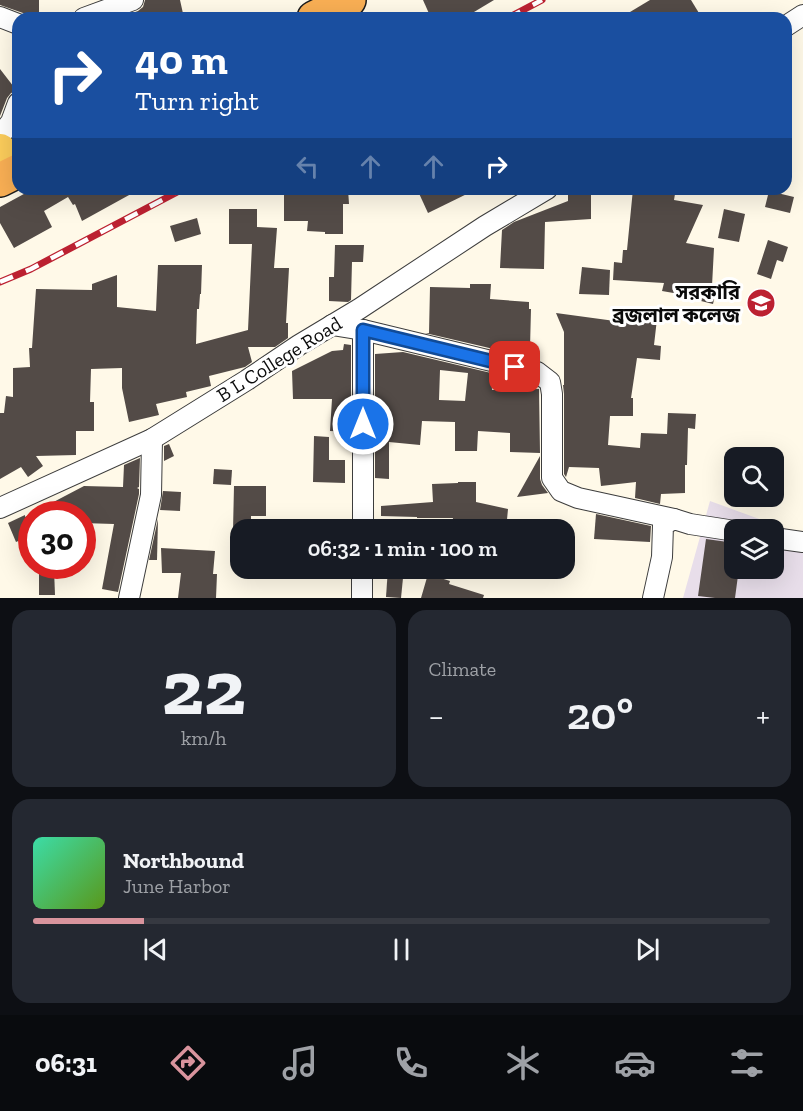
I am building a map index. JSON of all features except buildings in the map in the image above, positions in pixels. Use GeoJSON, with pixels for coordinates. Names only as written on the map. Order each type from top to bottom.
{"type":"FeatureCollection","features":[{"type":"Feature","properties":{"kind":"highway"},"geometry":{"type":"LineString","coordinates":[[326,12],[349,0]]}},
{"type":"Feature","properties":{"kind":"main road"},"geometry":{"type":"LineString","coordinates":[[0,150],[12,159]]}},
{"type":"Feature","properties":{"kind":"street"},"geometry":{"type":"LineString","coordinates":[[100,12],[133,0]]}},
{"type":"Feature","properties":{"kind":"street"},"geometry":{"type":"LineString","coordinates":[[0,136],[12,119]]}},
{"type":"Feature","properties":{"kind":"street","name":"B L College Road"},"geometry":{"type":"LineString","coordinates":[[0,508],[152,439],[537,195]]}},
{"type":"Feature","properties":{"kind":"street"},"geometry":{"type":"LineString","coordinates":[[332,325],[363,330],[537,372],[550,382],[552,478],[561,491],[578,498],[690,524],[724,529]]}},
{"type":"Feature","properties":{"kind":"street"},"geometry":{"type":"LineString","coordinates":[[363,330],[363,519]]}},
{"type":"Feature","properties":{"kind":"street"},"geometry":{"type":"LineString","coordinates":[[129,598],[151,495],[152,439]]}},
{"type":"Feature","properties":{"kind":"street"},"geometry":{"type":"LineString","coordinates":[[653,598],[662,557],[663,525],[674,519]]}},
{"type":"Feature","properties":{"kind":"street"},"geometry":{"type":"LineString","coordinates":[[784,540],[803,543]]}},
{"type":"Feature","properties":{"kind":"street"},"geometry":{"type":"LineString","coordinates":[[362,579],[362,598]]}},
{"type":"Feature","properties":{"kind":"shaded area"},"geometry":{"type":"Polygon","coordinates":[[[710,501],[759,519],[724,519],[724,579],[784,579],[784,528],[803,535],[803,598],[683,598],[710,501]]]}},
{"type":"Feature","properties":{"kind":"railway"},"geometry":{"type":"LineString","coordinates":[[519,12],[542,0]]}},
{"type":"Feature","properties":{"kind":"railway"},"geometry":{"type":"LineString","coordinates":[[0,282],[31,269],[172,195]]}},
{"type":"Feature","properties":{"kind":"place","name":"সরকারি ব্রজলাল কলেজ"},"geometry":{"type":"Point","coordinates":[761,303]}},
{"type":"Feature","properties":{"kind":"route"},"geometry":{"type":"LineString","coordinates":[[363,424],[363,330],[515,367]]}}]}
